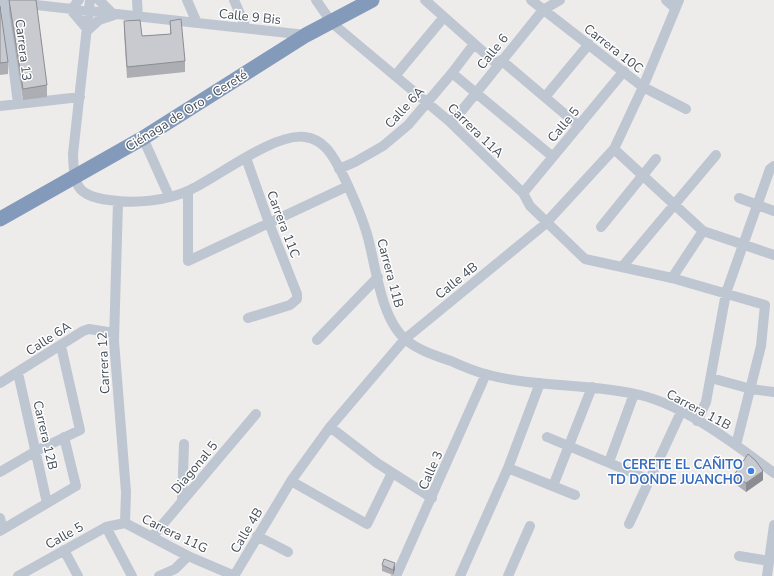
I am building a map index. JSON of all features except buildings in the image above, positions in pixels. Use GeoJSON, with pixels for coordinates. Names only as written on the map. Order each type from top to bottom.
{"type":"FeatureCollection","features":[{"type":"Feature","properties":{"kind":"highway","name":"Ciénaga de Oro - Cereté"},"geometry":{"type":"LineString","coordinates":[[0,219],[143,138],[306,35],[372,0]]}},
{"type":"Feature","properties":{"kind":"street"},"geometry":{"type":"LineString","coordinates":[[79,0],[70,10],[88,30]]}},
{"type":"Feature","properties":{"kind":"street"},"geometry":{"type":"LineString","coordinates":[[75,176],[73,154],[88,30],[90,0]]}},
{"type":"Feature","properties":{"kind":"street"},"geometry":{"type":"LineString","coordinates":[[88,30],[99,20],[114,15],[99,0]]}},
{"type":"Feature","properties":{"kind":"street"},"geometry":{"type":"LineString","coordinates":[[137,0],[138,18]]}},
{"type":"Feature","properties":{"kind":"street"},"geometry":{"type":"LineString","coordinates":[[188,0],[197,23]]}},
{"type":"Feature","properties":{"kind":"street"},"geometry":{"type":"LineString","coordinates":[[234,0],[246,28]]}},
{"type":"Feature","properties":{"kind":"street","name":"Carrera 11A"},"geometry":{"type":"LineString","coordinates":[[316,0],[332,22],[449,121],[523,193],[530,206],[585,259],[672,278],[765,305],[761,346],[751,389]]}},
{"type":"Feature","properties":{"kind":"street","name":"Carrera 10C"},"geometry":{"type":"LineString","coordinates":[[531,0],[643,87],[686,110]]}},
{"type":"Feature","properties":{"kind":"street","name":"Calle 6"},"geometry":{"type":"LineString","coordinates":[[449,121],[455,119],[499,62],[543,10],[560,0]]}},
{"type":"Feature","properties":{"kind":"street"},"geometry":{"type":"LineString","coordinates":[[666,0],[677,4]]}},
{"type":"Feature","properties":{"kind":"street","name":"Calle 9 Bis"},"geometry":{"type":"LineString","coordinates":[[3,1],[138,18],[306,35]]}},
{"type":"Feature","properties":{"kind":"street","name":"Carrera 13"},"geometry":{"type":"LineString","coordinates":[[3,1],[18,104]]}},
{"type":"Feature","properties":{"kind":"street"},"geometry":{"type":"LineString","coordinates":[[432,2],[444,17],[474,44],[545,96],[579,126]]}},
{"type":"Feature","properties":{"kind":"street","name":"Calle 4B"},"geometry":{"type":"LineString","coordinates":[[228,575],[257,536],[291,481],[330,427],[405,339],[526,241],[546,222],[614,149],[643,87],[677,4]]}},
{"type":"Feature","properties":{"kind":"street"},"geometry":{"type":"LineString","coordinates":[[395,76],[444,17]]}},
{"type":"Feature","properties":{"kind":"street","name":"Calle 6A"},"geometry":{"type":"LineString","coordinates":[[339,169],[356,162],[383,146],[408,125],[452,73],[474,44]]}},
{"type":"Feature","properties":{"kind":"street"},"geometry":{"type":"LineString","coordinates":[[545,96],[589,44]]}},
{"type":"Feature","properties":{"kind":"street","name":"Calle 5"},"geometry":{"type":"LineString","coordinates":[[523,193],[624,71]]}},
{"type":"Feature","properties":{"kind":"street"},"geometry":{"type":"LineString","coordinates":[[452,73],[553,157]]}},
{"type":"Feature","properties":{"kind":"street"},"geometry":{"type":"LineString","coordinates":[[0,106],[80,97]]}},
{"type":"Feature","properties":{"kind":"street","name":"Carrera 11B"},"geometry":{"type":"LineString","coordinates":[[75,176],[79,187],[86,195],[118,202],[146,201],[188,191],[272,144],[290,138],[304,136],[316,140],[327,149],[348,186],[366,231],[385,305],[391,320],[405,339],[435,355],[486,374],[540,383],[592,387],[634,394],[681,412],[697,421],[736,445],[774,473]]}},
{"type":"Feature","properties":{"kind":"street"},"geometry":{"type":"LineString","coordinates":[[143,138],[169,196]]}},
{"type":"Feature","properties":{"kind":"street"},"geometry":{"type":"LineString","coordinates":[[614,149],[703,231],[774,255]]}},
{"type":"Feature","properties":{"kind":"street"},"geometry":{"type":"LineString","coordinates":[[622,266],[716,156]]}},
{"type":"Feature","properties":{"kind":"street","name":"Carrera 11C"},"geometry":{"type":"LineString","coordinates":[[246,158],[269,223],[297,294],[297,298],[290,305],[248,318]]}},
{"type":"Feature","properties":{"kind":"street"},"geometry":{"type":"LineString","coordinates":[[601,227],[656,159]]}},
{"type":"Feature","properties":{"kind":"street"},"geometry":{"type":"LineString","coordinates":[[697,421],[706,402],[726,293],[770,169],[774,166]]}},
{"type":"Feature","properties":{"kind":"street"},"geometry":{"type":"LineString","coordinates":[[188,191],[188,261],[348,186]]}},
{"type":"Feature","properties":{"kind":"street"},"geometry":{"type":"LineString","coordinates":[[739,198],[774,211]]}},
{"type":"Feature","properties":{"kind":"street","name":"Carrera 12"},"geometry":{"type":"LineString","coordinates":[[118,202],[114,333],[126,492],[125,523]]}},
{"type":"Feature","properties":{"kind":"street"},"geometry":{"type":"LineString","coordinates":[[672,278],[703,231]]}},
{"type":"Feature","properties":{"kind":"street"},"geometry":{"type":"LineString","coordinates":[[317,340],[378,277]]}},
{"type":"Feature","properties":{"kind":"street","name":"Calle 6A"},"geometry":{"type":"LineString","coordinates":[[0,383],[78,334],[89,329],[114,333]]}},
{"type":"Feature","properties":{"kind":"street"},"geometry":{"type":"LineString","coordinates":[[0,472],[36,451],[80,430],[61,346]]}},
{"type":"Feature","properties":{"kind":"street","name":"Carrera 12B"},"geometry":{"type":"LineString","coordinates":[[18,373],[48,503]]}},
{"type":"Feature","properties":{"kind":"street","name":"Calle 3"},"geometry":{"type":"LineString","coordinates":[[396,576],[486,374]]}},
{"type":"Feature","properties":{"kind":"street"},"geometry":{"type":"LineString","coordinates":[[710,378],[751,389],[774,392]]}},
{"type":"Feature","properties":{"kind":"street"},"geometry":{"type":"LineString","coordinates":[[460,576],[508,468],[540,383]]}},
{"type":"Feature","properties":{"kind":"street"},"geometry":{"type":"LineString","coordinates":[[553,486],[592,387]]}},
{"type":"Feature","properties":{"kind":"street"},"geometry":{"type":"LineString","coordinates":[[736,445],[751,389]]}},
{"type":"Feature","properties":{"kind":"street"},"geometry":{"type":"LineString","coordinates":[[609,462],[634,394]]}},
{"type":"Feature","properties":{"kind":"street"},"geometry":{"type":"LineString","coordinates":[[629,524],[681,412]]}},
{"type":"Feature","properties":{"kind":"street","name":"Diagonal 5"},"geometry":{"type":"LineString","coordinates":[[152,537],[256,414]]}},
{"type":"Feature","properties":{"kind":"street"},"geometry":{"type":"LineString","coordinates":[[330,427],[392,473],[432,498]]}},
{"type":"Feature","properties":{"kind":"street"},"geometry":{"type":"LineString","coordinates":[[0,518],[1,530],[76,486],[64,437]]}},
{"type":"Feature","properties":{"kind":"street"},"geometry":{"type":"LineString","coordinates":[[548,437],[650,480]]}},
{"type":"Feature","properties":{"kind":"street"},"geometry":{"type":"LineString","coordinates":[[182,501],[184,444]]}},
{"type":"Feature","properties":{"kind":"street"},"geometry":{"type":"LineString","coordinates":[[508,468],[575,495]]}},
{"type":"Feature","properties":{"kind":"street"},"geometry":{"type":"LineString","coordinates":[[291,481],[367,524],[392,473]]}},
{"type":"Feature","properties":{"kind":"street","name":"Calle 5"},"geometry":{"type":"LineString","coordinates":[[24,574],[106,527],[125,523]]}},
{"type":"Feature","properties":{"kind":"street","name":"Carrera 11G"},"geometry":{"type":"LineString","coordinates":[[125,523],[228,575]]}},
{"type":"Feature","properties":{"kind":"street"},"geometry":{"type":"LineString","coordinates":[[767,576],[774,525]]}},
{"type":"Feature","properties":{"kind":"street"},"geometry":{"type":"LineString","coordinates":[[508,576],[530,526]]}},
{"type":"Feature","properties":{"kind":"street"},"geometry":{"type":"LineString","coordinates":[[106,527],[132,576]]}},
{"type":"Feature","properties":{"kind":"street"},"geometry":{"type":"LineString","coordinates":[[257,536],[288,552]]}},
{"type":"Feature","properties":{"kind":"street"},"geometry":{"type":"LineString","coordinates":[[64,550],[78,576]]}},
{"type":"Feature","properties":{"kind":"street"},"geometry":{"type":"LineString","coordinates":[[159,576],[178,572],[188,556]]}},
{"type":"Feature","properties":{"kind":"street"},"geometry":{"type":"LineString","coordinates":[[739,556],[769,561]]}},
{"type":"Feature","properties":{"kind":"place","name":"CERETE EL CAÑITO TD DONDE JUANCHO"},"geometry":{"type":"Point","coordinates":[751,471]}}]}
